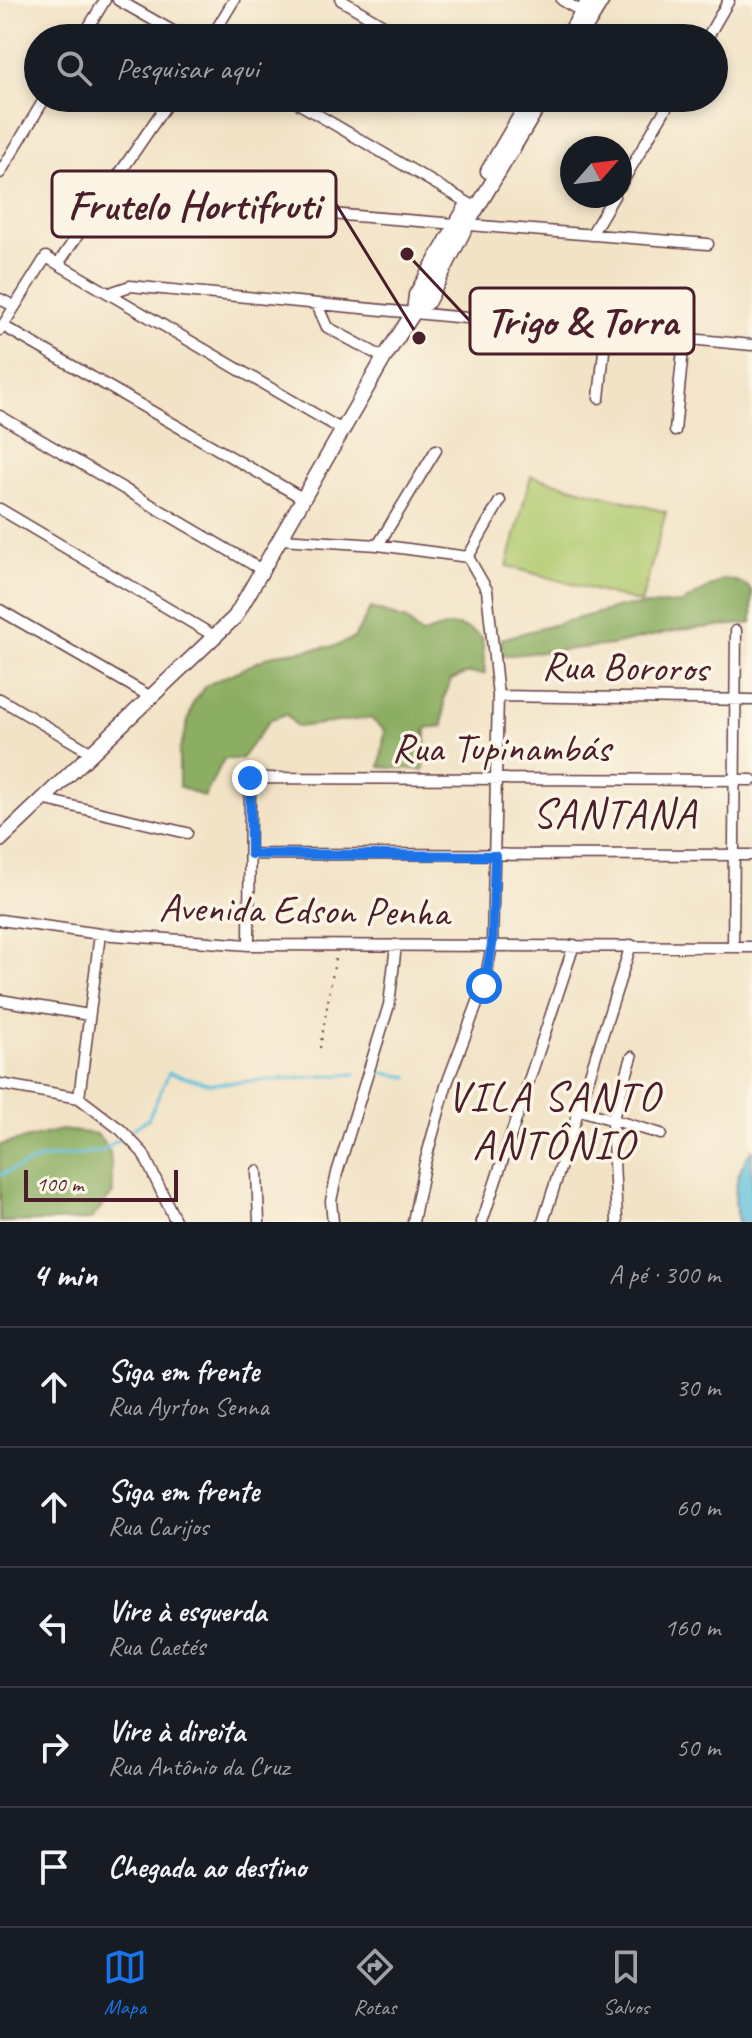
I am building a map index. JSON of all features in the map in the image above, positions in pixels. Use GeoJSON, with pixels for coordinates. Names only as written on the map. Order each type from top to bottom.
{"type":"FeatureCollection","features":[{"type":"Feature","properties":{"kind":"street"},"geometry":{"type":"LineString","coordinates":[[90,24],[105,0]]}},
{"type":"Feature","properties":{"kind":"street"},"geometry":{"type":"LineString","coordinates":[[118,0],[160,24]]}},
{"type":"Feature","properties":{"kind":"street"},"geometry":{"type":"LineString","coordinates":[[219,24],[234,0]]}},
{"type":"Feature","properties":{"kind":"street"},"geometry":{"type":"LineString","coordinates":[[341,0],[381,24]]}},
{"type":"Feature","properties":{"kind":"street"},"geometry":{"type":"LineString","coordinates":[[562,0],[586,6],[575,24]]}},
{"type":"Feature","properties":{"kind":"street"},"geometry":{"type":"LineString","coordinates":[[587,24],[602,0]]}},
{"type":"Feature","properties":{"kind":"street"},"geometry":{"type":"LineString","coordinates":[[715,24],[729,0]]}},
{"type":"Feature","properties":{"kind":"street"},"geometry":{"type":"LineString","coordinates":[[0,173],[37,112]]}},
{"type":"Feature","properties":{"kind":"street"},"geometry":{"type":"LineString","coordinates":[[58,264],[162,112]]}},
{"type":"Feature","properties":{"kind":"street"},"geometry":{"type":"LineString","coordinates":[[313,112],[473,205]]}},
{"type":"Feature","properties":{"kind":"street"},"geometry":{"type":"LineString","coordinates":[[2,836],[235,617],[384,358],[414,312],[428,301],[461,225],[527,112]]}},
{"type":"Feature","properties":{"kind":"street"},"geometry":{"type":"LineString","coordinates":[[632,166],[664,112]]}},
{"type":"Feature","properties":{"kind":"street"},"geometry":{"type":"LineString","coordinates":[[105,196],[708,244]]}},
{"type":"Feature","properties":{"kind":"street"},"geometry":{"type":"LineString","coordinates":[[591,235],[607,208]]}},
{"type":"Feature","properties":{"kind":"street"},"geometry":{"type":"LineString","coordinates":[[304,499],[1,328],[46,257],[344,431]]}},
{"type":"Feature","properties":{"kind":"street"},"geometry":{"type":"LineString","coordinates":[[110,293],[130,286],[752,345]]}},
{"type":"Feature","properties":{"kind":"street"},"geometry":{"type":"LineString","coordinates":[[0,299],[14,306]]}},
{"type":"Feature","properties":{"kind":"street"},"geometry":{"type":"LineString","coordinates":[[317,305],[327,327],[384,358]]}},
{"type":"Feature","properties":{"kind":"street"},"geometry":{"type":"LineString","coordinates":[[599,398],[606,332]]}},
{"type":"Feature","properties":{"kind":"street"},"geometry":{"type":"LineString","coordinates":[[675,431],[684,339]]}},
{"type":"Feature","properties":{"kind":"street"},"geometry":{"type":"LineString","coordinates":[[0,416],[262,570]]}},
{"type":"Feature","properties":{"kind":"street"},"geometry":{"type":"LineString","coordinates":[[378,545],[436,450]]}},
{"type":"Feature","properties":{"kind":"street"},"geometry":{"type":"LineString","coordinates":[[470,560],[500,501]]}},
{"type":"Feature","properties":{"kind":"street"},"geometry":{"type":"LineString","coordinates":[[0,509],[216,637]]}},
{"type":"Feature","properties":{"kind":"street"},"geometry":{"type":"LineString","coordinates":[[281,539],[378,545],[470,560]]}},
{"type":"Feature","properties":{"kind":"street"},"geometry":{"type":"LineString","coordinates":[[413,1222],[424,1166],[446,1086],[484,986],[492,945],[498,696],[487,590],[470,560]]}},
{"type":"Feature","properties":{"kind":"street"},"geometry":{"type":"LineString","coordinates":[[0,610],[151,697]]}},
{"type":"Feature","properties":{"kind":"street"},"geometry":{"type":"LineString","coordinates":[[733,947],[736,631]]}},
{"type":"Feature","properties":{"kind":"street","name":"Rua Bororos"},"geometry":{"type":"LineString","coordinates":[[498,696],[752,700]]}},
{"type":"Feature","properties":{"kind":"street"},"geometry":{"type":"LineString","coordinates":[[0,699],[92,753]]}},
{"type":"Feature","properties":{"kind":"street","name":"Rua Tupinambás"},"geometry":{"type":"LineString","coordinates":[[251,854],[250,778],[752,780]]}},
{"type":"Feature","properties":{"kind":"street"},"geometry":{"type":"LineString","coordinates":[[42,799],[187,833]]}},
{"type":"Feature","properties":{"kind":"street"},"geometry":{"type":"LineString","coordinates":[[249,945],[251,854],[752,855]]}},
{"type":"Feature","properties":{"kind":"street","name":"Avenida Edson Penha"},"geometry":{"type":"LineString","coordinates":[[0,920],[100,934],[249,945],[752,947]]}},
{"type":"Feature","properties":{"kind":"street"},"geometry":{"type":"LineString","coordinates":[[79,1098],[100,934]]}},
{"type":"Feature","properties":{"kind":"street"},"geometry":{"type":"LineString","coordinates":[[333,1222],[331,1201],[337,1173],[389,1005],[396,945]]}},
{"type":"Feature","properties":{"kind":"street"},"geometry":{"type":"LineString","coordinates":[[482,1222],[574,945]]}},
{"type":"Feature","properties":{"kind":"street"},"geometry":{"type":"LineString","coordinates":[[543,1222],[631,945]]}},
{"type":"Feature","properties":{"kind":"street"},"geometry":{"type":"LineString","coordinates":[[0,1000],[89,1015]]}},
{"type":"Feature","properties":{"kind":"street"},"geometry":{"type":"LineString","coordinates":[[617,1222],[612,1121],[632,1057]]}},
{"type":"Feature","properties":{"kind":"street"},"geometry":{"type":"LineString","coordinates":[[0,1084],[79,1098],[121,1130],[143,1153],[176,1222]]}},
{"type":"Feature","properties":{"kind":"street"},"geometry":{"type":"LineString","coordinates":[[580,1110],[661,1134]]}},
{"type":"Feature","properties":{"kind":"street"},"geometry":{"type":"LineString","coordinates":[[257,1171],[259,1222]]}},
{"type":"Feature","properties":{"kind":"path"},"geometry":{"type":"LineString","coordinates":[[320,1048],[338,945]]}},
{"type":"Feature","properties":{"kind":"green space"},"geometry":{"type":"Polygon","coordinates":[[[531,476],[666,512],[641,603],[507,566],[531,476]]]}},
{"type":"Feature","properties":{"kind":"green space"},"geometry":{"type":"Polygon","coordinates":[[[724,579],[743,584],[752,592],[752,623],[679,630],[612,645],[502,656],[501,639],[620,607],[682,603],[724,579]]]}},
{"type":"Feature","properties":{"kind":"green space"},"geometry":{"type":"Polygon","coordinates":[[[371,608],[407,620],[421,635],[458,626],[482,637],[485,674],[467,673],[451,680],[444,698],[443,726],[426,728],[424,770],[380,767],[385,730],[370,718],[297,727],[286,714],[270,720],[241,759],[224,759],[204,797],[179,786],[179,752],[194,701],[207,685],[275,654],[336,646],[354,638],[371,608]]]}},
{"type":"Feature","properties":{"kind":"green space"},"geometry":{"type":"Polygon","coordinates":[[[61,1130],[97,1134],[110,1152],[113,1193],[90,1220],[0,1222],[0,1145],[61,1130]]]}},
{"type":"Feature","properties":{"kind":"water"},"geometry":{"type":"Polygon","coordinates":[[[752,1150],[752,1222],[738,1222],[736,1184],[752,1150]]]}},
{"type":"Feature","properties":{"kind":"waterway"},"geometry":{"type":"LineString","coordinates":[[376,1072],[409,1077]]}},
{"type":"Feature","properties":{"kind":"waterway"},"geometry":{"type":"LineString","coordinates":[[133,1129],[148,1119],[169,1073],[211,1084],[355,1074]]}},
{"type":"Feature","properties":{"kind":"waterway"},"geometry":{"type":"LineString","coordinates":[[0,1175],[40,1159],[103,1151],[119,1139]]}},
{"type":"Feature","properties":{"kind":"place","name":"Trigo & Torra"},"geometry":{"type":"Point","coordinates":[407,254]}},
{"type":"Feature","properties":{"kind":"place","name":"Frutelo Hortifruti"},"geometry":{"type":"Point","coordinates":[419,338]}},
{"type":"Feature","properties":{"kind":"district","name":"SANTANA"},"geometry":{"type":"Point","coordinates":[615,812]}},
{"type":"Feature","properties":{"kind":"district","name":"VILA SANTO ANTÔNIO"},"geometry":{"type":"Point","coordinates":[554,1119]}},
{"type":"Feature","properties":{"kind":"route"},"geometry":{"type":"LineString","coordinates":[[250,778],[251,854],[495,856],[492,945],[484,986]]}}]}
